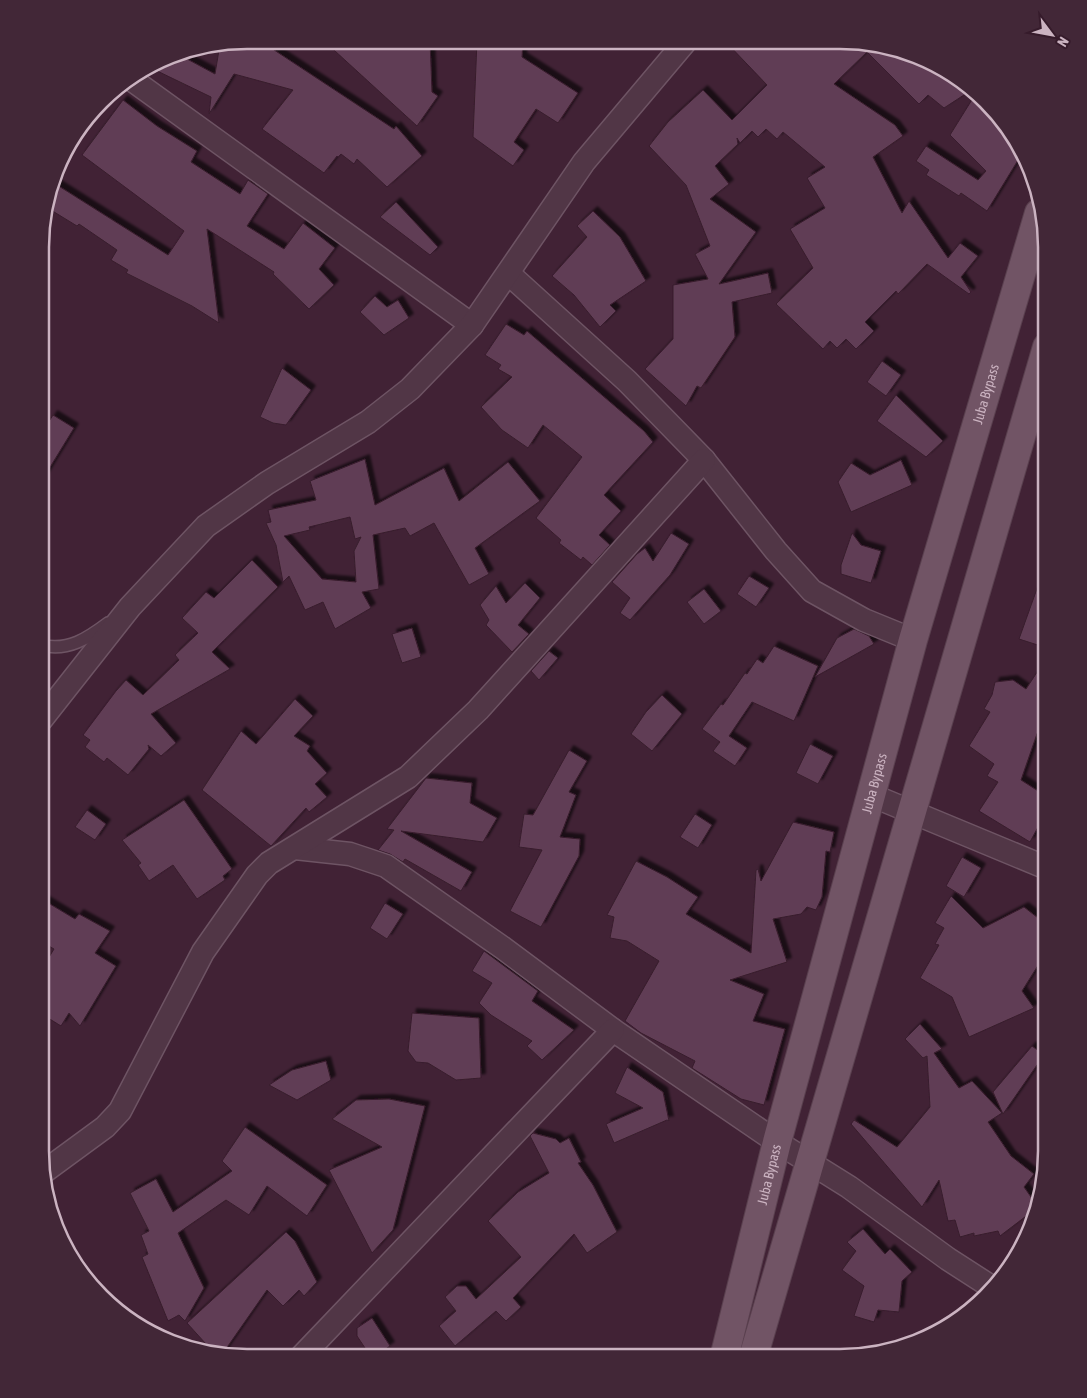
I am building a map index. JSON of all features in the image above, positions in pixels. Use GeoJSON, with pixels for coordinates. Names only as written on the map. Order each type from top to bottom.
{"type":"FeatureCollection","features":[{"type":"Feature","properties":{"kind":"main road","name":"Juba Bypass"},"geometry":{"type":"LineString","coordinates":[[726,1349],[778,1142],[913,640],[1037,220]]}},
{"type":"Feature","properties":{"kind":"main road"},"geometry":{"type":"LineString","coordinates":[[756,1349],[1038,378]]}},
{"type":"Feature","properties":{"kind":"street"},"geometry":{"type":"LineString","coordinates":[[49,710],[130,607],[206,526],[274,478],[368,422],[410,389],[472,325],[509,274],[584,162],[679,49]]}},
{"type":"Feature","properties":{"kind":"street"},"geometry":{"type":"LineString","coordinates":[[137,82],[472,325]]}},
{"type":"Feature","properties":{"kind":"street"},"geometry":{"type":"LineString","coordinates":[[509,274],[627,381],[704,460],[776,551],[812,591],[864,620],[913,640]]}},
{"type":"Feature","properties":{"kind":"street"},"geometry":{"type":"LineString","coordinates":[[49,1167],[105,1127],[120,1111],[203,952],[257,875],[269,863],[415,770],[478,710],[704,460]]}},
{"type":"Feature","properties":{"kind":"street"},"geometry":{"type":"LineString","coordinates":[[871,795],[1038,864]]}},
{"type":"Feature","properties":{"kind":"street"},"geometry":{"type":"LineString","coordinates":[[295,848],[350,854],[386,866],[503,948],[613,1030],[778,1142],[850,1186],[948,1259],[987,1284]]}},
{"type":"Feature","properties":{"kind":"street"},"geometry":{"type":"LineString","coordinates":[[309,1349],[613,1030]]}},
{"type":"Feature","properties":{"kind":"lane"},"geometry":{"type":"LineString","coordinates":[[49,647],[83,642],[130,607]]}},
{"type":"Feature","properties":{"kind":"building"},"geometry":{"type":"Polygon","coordinates":[[[273,49],[394,129],[396,126],[422,156],[387,187],[357,159],[354,164],[341,154],[337,156],[324,173],[262,129],[293,90],[234,74],[209,114],[211,97],[156,71],[186,58],[215,74],[219,50],[273,49]]]}},
{"type":"Feature","properties":{"kind":"building"},"geometry":{"type":"Polygon","coordinates":[[[333,49],[430,49],[432,92],[438,96],[417,126],[333,49]]]}},
{"type":"Feature","properties":{"kind":"building"},"geometry":{"type":"Polygon","coordinates":[[[477,49],[522,49],[522,57],[578,93],[558,123],[536,109],[514,142],[524,150],[513,166],[473,137],[477,49]]]}},
{"type":"Feature","properties":{"kind":"building"},"geometry":{"type":"Polygon","coordinates":[[[733,49],[866,50],[892,55],[928,69],[966,94],[944,108],[928,95],[919,104],[867,52],[834,84],[895,125],[903,136],[873,157],[902,213],[909,201],[948,258],[960,243],[978,256],[961,277],[971,292],[969,294],[927,264],[898,294],[896,291],[865,322],[874,331],[856,349],[846,339],[837,348],[830,341],[823,349],[776,304],[813,268],[790,229],[825,208],[807,178],[825,167],[783,132],[777,139],[766,129],[758,137],[752,131],[740,143],[737,138],[738,144],[715,166],[729,184],[710,199],[756,232],[719,284],[768,273],[772,293],[732,302],[735,337],[701,388],[697,386],[686,406],[645,369],[673,339],[673,285],[708,279],[695,254],[710,246],[686,185],[649,146],[668,122],[703,90],[732,120],[767,85],[733,49]]]}},
{"type":"Feature","properties":{"kind":"building"},"geometry":{"type":"Polygon","coordinates":[[[972,99],[997,126],[1018,159],[987,211],[961,193],[959,196],[926,175],[929,170],[916,161],[926,146],[978,180],[986,171],[950,135],[972,99]]]}},
{"type":"Feature","properties":{"kind":"building"},"geometry":{"type":"Polygon","coordinates":[[[123,100],[157,126],[197,151],[191,162],[240,194],[248,180],[268,194],[247,226],[284,249],[303,223],[335,248],[319,269],[334,285],[309,309],[273,274],[274,272],[207,229],[219,323],[192,306],[126,273],[128,270],[111,260],[117,250],[79,224],[77,226],[52,211],[58,186],[168,255],[184,231],[82,155],[123,100]]]}},
{"type":"Feature","properties":{"kind":"building"},"geometry":{"type":"Polygon","coordinates":[[[396,202],[438,247],[430,255],[380,217],[396,202]]]}},
{"type":"Feature","properties":{"kind":"building"},"geometry":{"type":"Polygon","coordinates":[[[593,211],[620,237],[646,281],[610,305],[616,311],[600,327],[574,295],[552,276],[587,237],[577,226],[593,211]]]}},
{"type":"Feature","properties":{"kind":"building"},"geometry":{"type":"Polygon","coordinates":[[[375,296],[387,307],[398,300],[409,318],[384,335],[360,312],[375,296]]]}},
{"type":"Feature","properties":{"kind":"building"},"geometry":{"type":"Polygon","coordinates":[[[506,324],[524,335],[527,331],[644,431],[653,442],[604,495],[621,511],[599,535],[610,545],[592,565],[583,557],[581,560],[559,543],[561,540],[536,518],[582,457],[543,425],[528,448],[502,430],[481,407],[512,377],[498,369],[501,365],[485,355],[506,324]]]}},
{"type":"Feature","properties":{"kind":"building"},"geometry":{"type":"Polygon","coordinates":[[[882,361],[901,375],[886,396],[867,382],[882,361]]]}},
{"type":"Feature","properties":{"kind":"building"},"geometry":{"type":"Polygon","coordinates":[[[282,368],[311,390],[286,425],[273,423],[260,417],[282,368]]]}},
{"type":"Feature","properties":{"kind":"building"},"geometry":{"type":"Polygon","coordinates":[[[896,395],[943,441],[926,457],[877,421],[896,395]]]}},
{"type":"Feature","properties":{"kind":"building"},"geometry":{"type":"Polygon","coordinates":[[[53,415],[74,428],[49,469],[49,421],[53,415]]]}},
{"type":"Feature","properties":{"kind":"building"},"geometry":{"type":"Polygon","coordinates":[[[365,459],[375,505],[444,468],[459,501],[508,462],[540,501],[475,548],[489,574],[469,585],[434,523],[410,536],[405,528],[373,535],[379,589],[362,592],[371,608],[335,629],[323,602],[305,610],[289,576],[283,582],[276,545],[266,523],[271,522],[268,510],[316,500],[310,481],[365,459]],[[350,517],[309,527],[310,530],[284,536],[322,579],[356,582],[354,551],[361,537],[355,539],[350,517]]]}},
{"type":"Feature","properties":{"kind":"building"},"geometry":{"type":"Polygon","coordinates":[[[901,460],[912,485],[851,512],[838,482],[851,463],[870,475],[901,460]]]}},
{"type":"Feature","properties":{"kind":"building"},"geometry":{"type":"Polygon","coordinates":[[[671,533],[689,544],[670,575],[630,620],[620,613],[630,598],[612,582],[637,554],[645,548],[653,561],[671,533]]]}},
{"type":"Feature","properties":{"kind":"building"},"geometry":{"type":"Polygon","coordinates":[[[852,533],[861,545],[881,551],[871,583],[841,574],[841,565],[852,533]]]}},
{"type":"Feature","properties":{"kind":"building"},"geometry":{"type":"Polygon","coordinates":[[[252,560],[278,587],[212,652],[230,669],[151,714],[176,743],[161,756],[148,745],[149,749],[128,775],[107,758],[104,762],[85,747],[90,740],[83,735],[116,691],[126,680],[143,695],[179,660],[175,655],[198,633],[182,618],[206,592],[214,598],[252,560]]]}},
{"type":"Feature","properties":{"kind":"building"},"geometry":{"type":"Polygon","coordinates":[[[749,576],[769,588],[756,607],[737,594],[749,576]]]}},
{"type":"Feature","properties":{"kind":"building"},"geometry":{"type":"Polygon","coordinates":[[[525,583],[540,598],[518,625],[529,634],[512,652],[486,625],[489,620],[480,605],[496,586],[506,603],[525,583]]]}},
{"type":"Feature","properties":{"kind":"building"},"geometry":{"type":"Polygon","coordinates":[[[1038,586],[1038,645],[1019,639],[1038,586]]]}},
{"type":"Feature","properties":{"kind":"building"},"geometry":{"type":"Polygon","coordinates":[[[704,589],[721,611],[704,624],[687,602],[704,589]]]}},
{"type":"Feature","properties":{"kind":"building"},"geometry":{"type":"Polygon","coordinates":[[[412,628],[421,657],[402,663],[392,634],[412,628]]]}},
{"type":"Feature","properties":{"kind":"building"},"geometry":{"type":"Polygon","coordinates":[[[854,629],[869,636],[874,644],[815,677],[837,638],[854,629]]]}},
{"type":"Feature","properties":{"kind":"building"},"geometry":{"type":"Polygon","coordinates":[[[774,646],[818,666],[794,721],[752,702],[729,736],[747,748],[735,766],[713,751],[720,742],[702,729],[721,704],[723,705],[757,659],[763,663],[774,646]]]}},
{"type":"Feature","properties":{"kind":"building"},"geometry":{"type":"Polygon","coordinates":[[[549,651],[558,658],[539,680],[531,671],[549,651]]]}},
{"type":"Feature","properties":{"kind":"building"},"geometry":{"type":"Polygon","coordinates":[[[1038,671],[1038,731],[1021,780],[1038,791],[1038,827],[1030,842],[979,811],[998,782],[987,776],[994,764],[969,746],[990,712],[984,709],[992,695],[995,682],[1013,680],[1026,689],[1038,671]]]}},
{"type":"Feature","properties":{"kind":"building"},"geometry":{"type":"Polygon","coordinates":[[[662,695],[682,714],[652,751],[631,734],[646,712],[662,695]]]}},
{"type":"Feature","properties":{"kind":"building"},"geometry":{"type":"Polygon","coordinates":[[[295,699],[313,716],[294,736],[310,746],[307,751],[327,773],[315,784],[327,797],[309,812],[306,808],[271,846],[202,790],[241,731],[256,744],[295,699]]]}},
{"type":"Feature","properties":{"kind":"building"},"geometry":{"type":"Polygon","coordinates":[[[810,744],[833,756],[818,784],[796,773],[810,744]]]}},
{"type":"Feature","properties":{"kind":"building"},"geometry":{"type":"Polygon","coordinates":[[[569,750],[587,761],[569,792],[576,795],[560,837],[580,839],[579,856],[541,927],[510,911],[542,850],[519,847],[524,814],[533,815],[569,750]]]}},
{"type":"Feature","properties":{"kind":"building"},"geometry":{"type":"Polygon","coordinates":[[[426,778],[472,783],[470,803],[497,818],[483,842],[401,831],[472,872],[461,891],[405,859],[403,862],[390,854],[378,850],[394,830],[387,829],[426,778]]]}},
{"type":"Feature","properties":{"kind":"building"},"geometry":{"type":"Polygon","coordinates":[[[184,800],[232,869],[223,876],[225,880],[197,899],[173,865],[149,881],[138,865],[141,863],[122,840],[184,800]]]}},
{"type":"Feature","properties":{"kind":"building"},"geometry":{"type":"Polygon","coordinates":[[[87,810],[106,824],[95,840],[75,827],[87,810]]]}},
{"type":"Feature","properties":{"kind":"building"},"geometry":{"type":"Polygon","coordinates":[[[695,814],[712,825],[698,848],[680,837],[695,814]]]}},
{"type":"Feature","properties":{"kind":"building"},"geometry":{"type":"Polygon","coordinates":[[[793,822],[834,832],[830,852],[826,851],[822,897],[816,910],[807,907],[801,914],[773,919],[787,962],[730,980],[764,994],[753,1021],[785,1029],[764,1105],[741,1099],[692,1068],[695,1061],[641,1033],[625,1021],[659,961],[627,941],[610,938],[614,917],[607,915],[636,861],[667,877],[698,897],[686,914],[751,953],[756,870],[758,869],[761,881],[793,822]]]}},
{"type":"Feature","properties":{"kind":"building"},"geometry":{"type":"Polygon","coordinates":[[[962,857],[981,868],[964,897],[946,886],[962,857]]]}},
{"type":"Feature","properties":{"kind":"building"},"geometry":{"type":"Polygon","coordinates":[[[951,896],[983,928],[1024,907],[1038,918],[1038,965],[1022,991],[1034,1008],[969,1037],[952,997],[920,978],[939,945],[935,944],[944,928],[935,923],[951,896]]]}},
{"type":"Feature","properties":{"kind":"building"},"geometry":{"type":"Polygon","coordinates":[[[49,903],[75,919],[79,914],[110,931],[95,953],[116,966],[80,1026],[69,1013],[61,1026],[49,1019],[49,957],[54,949],[49,946],[49,903]]]}},
{"type":"Feature","properties":{"kind":"building"},"geometry":{"type":"Polygon","coordinates":[[[385,903],[403,914],[387,939],[370,928],[385,903]]]}},
{"type":"Feature","properties":{"kind":"building"},"geometry":{"type":"Polygon","coordinates":[[[484,951],[538,991],[532,1001],[574,1030],[542,1060],[527,1046],[532,1041],[491,1015],[479,1003],[492,983],[472,971],[484,951]]]}},
{"type":"Feature","properties":{"kind":"building"},"geometry":{"type":"Polygon","coordinates":[[[412,1013],[479,1018],[481,1078],[456,1080],[428,1063],[416,1062],[408,1051],[412,1013]]]}},
{"type":"Feature","properties":{"kind":"building"},"geometry":{"type":"Polygon","coordinates":[[[920,1024],[942,1049],[934,1053],[959,1088],[972,1081],[1002,1113],[988,1122],[1011,1156],[1034,1174],[1024,1187],[1033,1199],[1028,1215],[1000,1236],[998,1231],[974,1236],[974,1233],[960,1237],[955,1220],[948,1221],[939,1180],[922,1207],[851,1124],[854,1120],[897,1147],[930,1107],[927,1056],[923,1058],[905,1039],[920,1024]]]}},
{"type":"Feature","properties":{"kind":"building"},"geometry":{"type":"Polygon","coordinates":[[[1032,1046],[1038,1050],[1038,1064],[1003,1114],[993,1092],[1032,1046]]]}},
{"type":"Feature","properties":{"kind":"building"},"geometry":{"type":"Polygon","coordinates":[[[326,1061],[331,1080],[297,1100],[269,1085],[292,1070],[326,1061]]]}},
{"type":"Feature","properties":{"kind":"building"},"geometry":{"type":"Polygon","coordinates":[[[627,1067],[663,1092],[669,1121],[667,1120],[614,1143],[606,1124],[643,1108],[615,1093],[627,1067]]]}},
{"type":"Feature","properties":{"kind":"building"},"geometry":{"type":"Polygon","coordinates":[[[389,1099],[425,1106],[393,1230],[372,1253],[329,1170],[382,1147],[332,1119],[356,1100],[389,1099]]]}},
{"type":"Feature","properties":{"kind":"building"},"geometry":{"type":"Polygon","coordinates":[[[245,1127],[327,1185],[307,1216],[267,1186],[249,1215],[226,1200],[178,1233],[204,1288],[185,1321],[179,1315],[168,1321],[142,1257],[148,1254],[141,1235],[149,1231],[130,1193],[156,1179],[173,1212],[232,1171],[222,1161],[245,1127]]]}},
{"type":"Feature","properties":{"kind":"building"},"geometry":{"type":"Polygon","coordinates":[[[533,1133],[556,1139],[560,1143],[569,1138],[581,1162],[578,1163],[593,1185],[617,1232],[587,1253],[574,1234],[513,1298],[521,1307],[506,1321],[496,1311],[455,1346],[439,1326],[456,1311],[445,1297],[457,1286],[466,1286],[476,1299],[521,1257],[488,1221],[518,1192],[549,1173],[530,1136],[533,1133]]]}},
{"type":"Feature","properties":{"kind":"building"},"geometry":{"type":"Polygon","coordinates":[[[863,1229],[885,1254],[890,1249],[912,1272],[902,1281],[899,1312],[878,1310],[874,1322],[854,1316],[864,1286],[842,1270],[856,1251],[847,1242],[863,1229]]]}},
{"type":"Feature","properties":{"kind":"building"},"geometry":{"type":"Polygon","coordinates":[[[286,1232],[295,1241],[317,1282],[304,1296],[299,1290],[283,1306],[267,1290],[226,1348],[207,1345],[187,1323],[286,1232]]]}},
{"type":"Feature","properties":{"kind":"building"},"geometry":{"type":"Polygon","coordinates":[[[372,1318],[390,1346],[386,1349],[366,1349],[357,1336],[357,1328],[372,1318]]]}}]}
